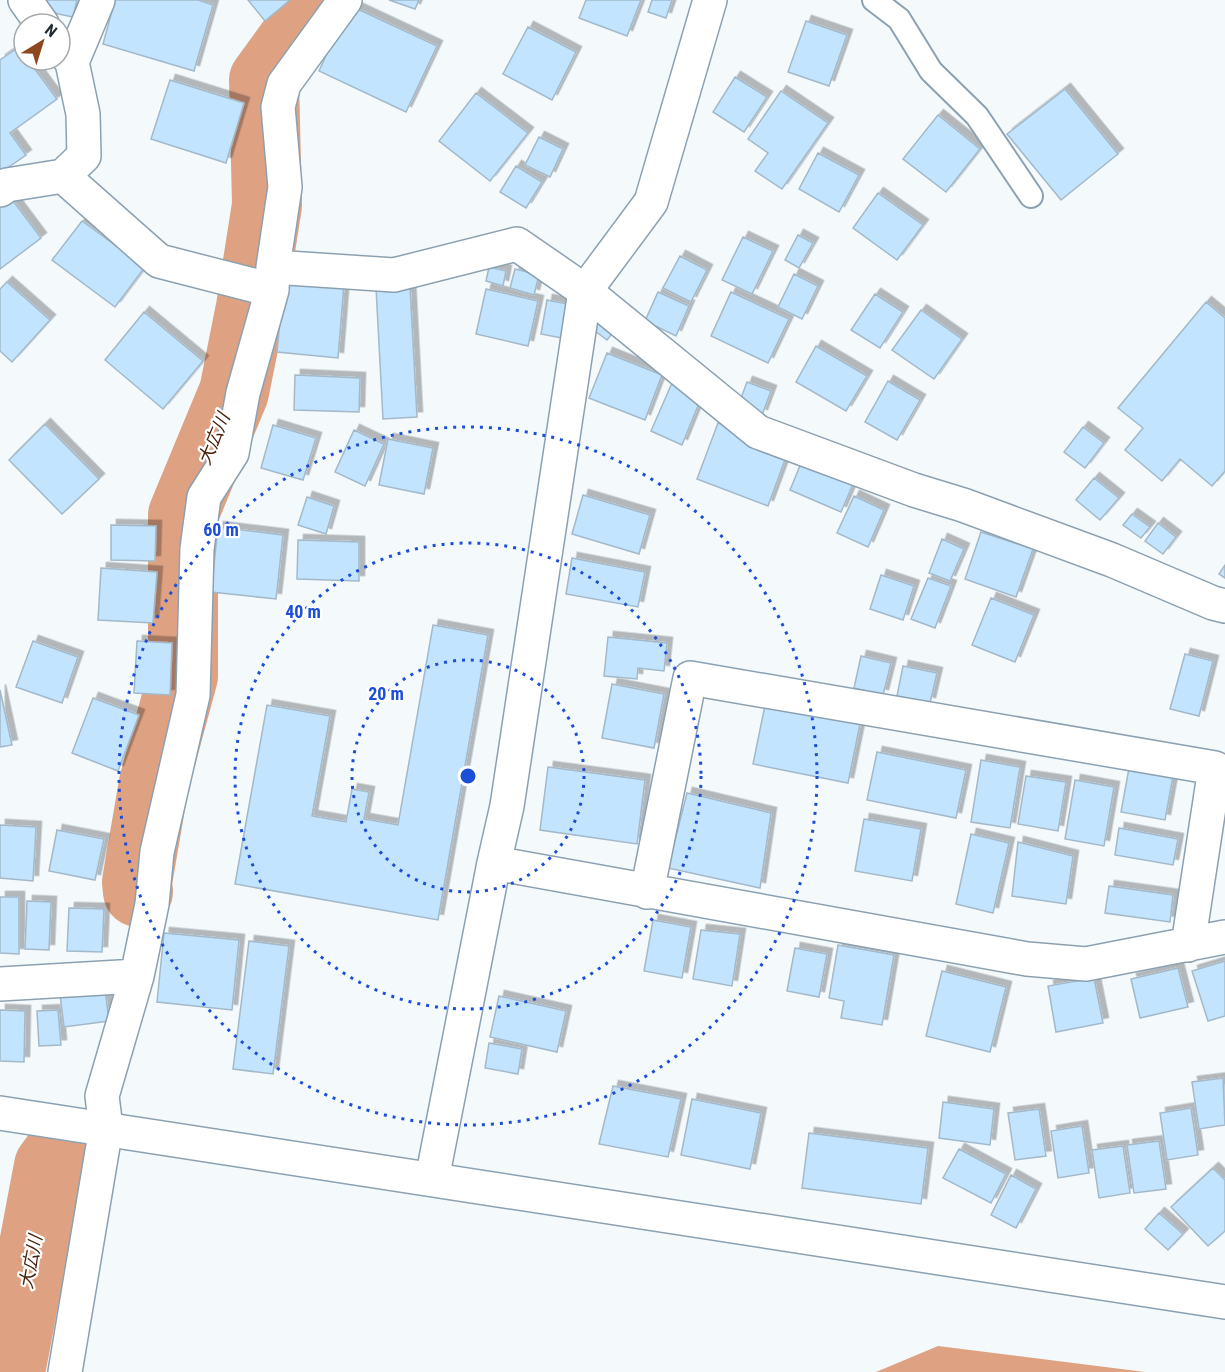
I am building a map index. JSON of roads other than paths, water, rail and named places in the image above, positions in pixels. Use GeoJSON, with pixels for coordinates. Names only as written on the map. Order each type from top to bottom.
{"type":"FeatureCollection","features":[{"type":"Feature","properties":{"kind":"street"},"geometry":{"type":"LineString","coordinates":[[72,45],[98,0]]}},
{"type":"Feature","properties":{"kind":"street"},"geometry":{"type":"LineString","coordinates":[[65,1372],[106,1128],[102,1096],[137,976],[153,904],[157,852],[193,695],[197,549],[204,497],[232,453],[243,393],[272,279],[285,187],[278,107],[284,84],[345,0]]}},
{"type":"Feature","properties":{"kind":"street"},"geometry":{"type":"LineString","coordinates":[[432,1179],[507,806],[585,291],[651,202],[710,0]]}},
{"type":"Feature","properties":{"kind":"street"},"geometry":{"type":"LineString","coordinates":[[0,190],[6,185],[63,177],[84,156],[83,114],[71,72]]}},
{"type":"Feature","properties":{"kind":"street"},"geometry":{"type":"LineString","coordinates":[[63,177],[159,261],[272,279],[394,275],[517,244],[585,291],[758,432],[1112,560],[1225,606]]}},
{"type":"Feature","properties":{"kind":"street"},"geometry":{"type":"LineString","coordinates":[[647,892],[690,678],[1215,768],[1188,945]]}},
{"type":"Feature","properties":{"kind":"street"},"geometry":{"type":"LineString","coordinates":[[494,863],[1027,959],[1086,964],[1225,937]]}},
{"type":"Feature","properties":{"kind":"street"},"geometry":{"type":"LineString","coordinates":[[0,984],[137,976]]}},
{"type":"Feature","properties":{"kind":"street"},"geometry":{"type":"LineString","coordinates":[[0,1113],[1225,1302]]}},
{"type":"Feature","properties":{"kind":"lane"},"geometry":{"type":"LineString","coordinates":[[873,0],[899,19],[931,71],[977,116],[1031,196]]}},
{"type":"Feature","properties":{"kind":"waterway","name":"大広川"},"geometry":{"type":"LineString","coordinates":[[138,892],[137,882],[154,783],[183,676],[183,515],[234,392],[251,307],[267,205],[264,80],[322,0]]}},
{"type":"Feature","properties":{"kind":"waterway","name":"大広川"},"geometry":{"type":"LineString","coordinates":[[10,1372],[49,1166],[57,1155]]}}]}
